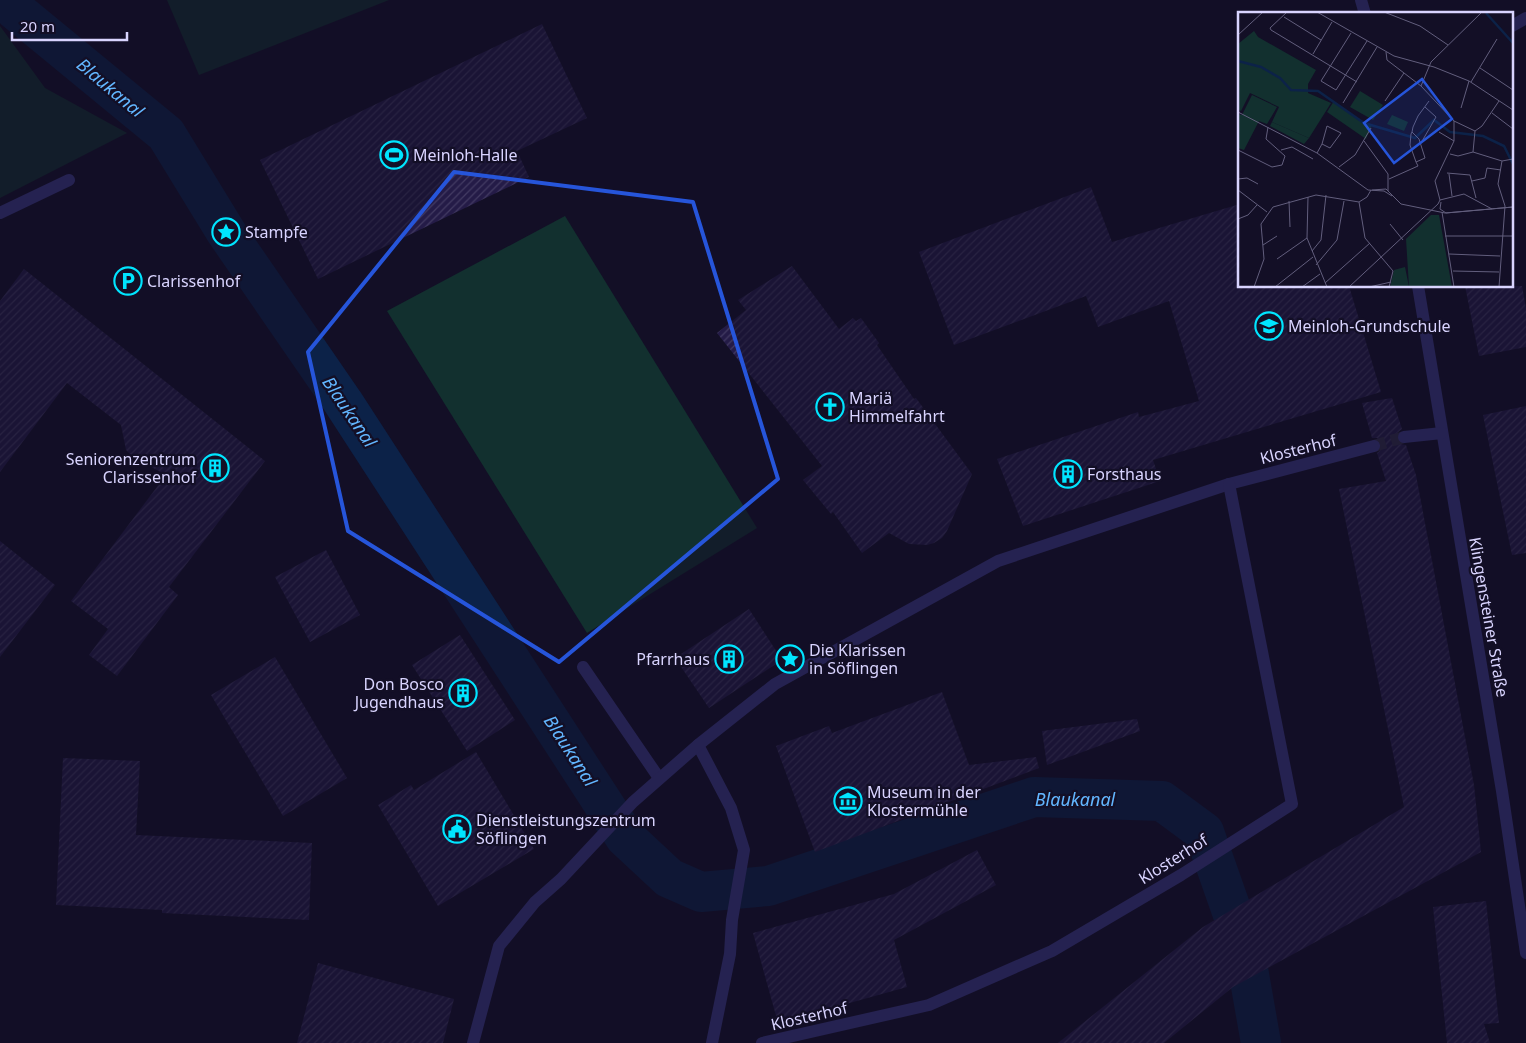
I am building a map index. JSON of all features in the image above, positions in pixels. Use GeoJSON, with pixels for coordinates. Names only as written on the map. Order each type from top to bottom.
{"type":"FeatureCollection","features":[{"type":"Feature","properties":{"kind":"street"},"geometry":{"type":"LineString","coordinates":[[1514,25],[1526,18]]}},
{"type":"Feature","properties":{"kind":"street"},"geometry":{"type":"LineString","coordinates":[[0,213],[69,180]]}},
{"type":"Feature","properties":{"kind":"street","name":"Klingensteiner Straße"},"geometry":{"type":"LineString","coordinates":[[1418,288],[1502,791],[1526,953]]}},
{"type":"Feature","properties":{"kind":"street"},"geometry":{"type":"LineString","coordinates":[[1404,437],[1442,433]]}},
{"type":"Feature","properties":{"kind":"street","name":"Klosterhof"},"geometry":{"type":"LineString","coordinates":[[474,1043],[499,946],[535,902],[561,879],[633,802],[659,778],[775,684],[998,561],[1229,484],[1374,446]]}},
{"type":"Feature","properties":{"kind":"street","name":"Klosterhof"},"geometry":{"type":"LineString","coordinates":[[762,1043],[929,1006],[1052,951],[1181,875],[1292,804],[1229,484]]}},
{"type":"Feature","properties":{"kind":"street"},"geometry":{"type":"LineString","coordinates":[[583,667],[659,778]]}},
{"type":"Feature","properties":{"kind":"street"},"geometry":{"type":"LineString","coordinates":[[698,745],[731,808],[744,850],[732,920],[730,954],[712,1043]]}},
{"type":"Feature","properties":{"kind":"highlighted area"},"geometry":{"type":"Polygon","coordinates":[[[454,172],[693,202],[778,479],[559,662],[348,531],[308,352],[454,172]]]}},
{"type":"Feature","properties":{"kind":"green space"},"geometry":{"type":"Polygon","coordinates":[[[167,0],[389,0],[199,75],[167,0]]]}},
{"type":"Feature","properties":{"kind":"green space"},"geometry":{"type":"Polygon","coordinates":[[[0,26],[45,88],[127,133],[0,198],[0,26]]]}},
{"type":"Feature","properties":{"kind":"green space"},"geometry":{"type":"Polygon","coordinates":[[[565,216],[757,528],[587,633],[387,311],[565,216]]]}},
{"type":"Feature","properties":{"kind":"building","name":"Meinloh-Halle"},"geometry":{"type":"Polygon","coordinates":[[[542,24],[587,118],[517,151],[529,177],[318,279],[260,160],[542,24]]]}},
{"type":"Feature","properties":{"kind":"building"},"geometry":{"type":"Polygon","coordinates":[[[1091,187],[1112,242],[1238,205],[1238,288],[1350,288],[1381,392],[1153,460],[1160,481],[1023,526],[997,459],[1138,412],[1139,417],[1199,401],[1169,301],[1098,327],[1086,296],[954,345],[919,252],[1091,187]]]}},
{"type":"Feature","properties":{"kind":"building","name":"Mariä Himmelfahrt"},"geometry":{"type":"Polygon","coordinates":[[[792,266],[839,329],[853,318],[856,321],[861,318],[914,399],[916,398],[972,474],[947,531],[942,538],[934,543],[927,545],[909,544],[889,533],[862,553],[833,512],[831,514],[803,480],[822,466],[717,333],[746,310],[738,300],[792,266]]]}},
{"type":"Feature","properties":{"kind":"building","name":"Seniorenzentrum Clarissenhof"},"geometry":{"type":"Polygon","coordinates":[[[24,269],[265,461],[169,587],[178,595],[117,676],[89,655],[108,629],[71,601],[166,475],[133,457],[126,450],[121,425],[67,383],[0,472],[0,301],[24,269]]]}},
{"type":"Feature","properties":{"kind":"building"},"geometry":{"type":"Polygon","coordinates":[[[1514,286],[1522,286],[1526,308],[1526,347],[1479,356],[1465,288],[1514,288],[1514,286]]]}},
{"type":"Feature","properties":{"kind":"building"},"geometry":{"type":"Polygon","coordinates":[[[1392,398],[1402,429],[1397,433],[1396,438],[1400,444],[1406,445],[1416,475],[1474,785],[1481,852],[1233,987],[1164,1043],[1058,1043],[1203,927],[1404,807],[1339,489],[1386,481],[1377,453],[1382,449],[1382,443],[1377,438],[1372,438],[1362,403],[1392,398]]]}},
{"type":"Feature","properties":{"kind":"building"},"geometry":{"type":"Polygon","coordinates":[[[1526,406],[1526,553],[1512,555],[1483,415],[1526,406]]]}},
{"type":"Feature","properties":{"kind":"building"},"geometry":{"type":"Polygon","coordinates":[[[0,541],[55,585],[0,657],[0,541]]]}},
{"type":"Feature","properties":{"kind":"building"},"geometry":{"type":"Polygon","coordinates":[[[326,550],[360,615],[310,642],[275,577],[326,550]]]}},
{"type":"Feature","properties":{"kind":"building","name":"Pfarrhaus"},"geometry":{"type":"Polygon","coordinates":[[[749,609],[782,660],[709,708],[675,658],[749,609]]]}},
{"type":"Feature","properties":{"kind":"building","name":"Don Bosco Jugendhaus"},"geometry":{"type":"Polygon","coordinates":[[[460,635],[515,720],[467,751],[412,665],[460,635]]]}},
{"type":"Feature","properties":{"kind":"building"},"geometry":{"type":"Polygon","coordinates":[[[275,657],[347,778],[283,816],[211,695],[275,657]]]}},
{"type":"Feature","properties":{"kind":"building"},"geometry":{"type":"Polygon","coordinates":[[[942,692],[969,765],[1036,757],[1039,768],[815,852],[776,746],[829,726],[832,733],[942,692]]]}},
{"type":"Feature","properties":{"kind":"building"},"geometry":{"type":"Polygon","coordinates":[[[1137,719],[1140,731],[1047,765],[1042,731],[1137,719]]]}},
{"type":"Feature","properties":{"kind":"building","name":"Dienstleistungszentrum Söflingen"},"geometry":{"type":"Polygon","coordinates":[[[476,752],[534,849],[438,906],[378,805],[411,785],[414,790],[476,752]]]}},
{"type":"Feature","properties":{"kind":"building"},"geometry":{"type":"Polygon","coordinates":[[[63,758],[140,761],[136,835],[312,843],[309,920],[162,913],[162,910],[56,905],[63,758]]]}},
{"type":"Feature","properties":{"kind":"building"},"geometry":{"type":"Polygon","coordinates":[[[977,850],[996,885],[894,940],[907,987],[778,1023],[753,933],[894,894],[977,850]]]}},
{"type":"Feature","properties":{"kind":"building"},"geometry":{"type":"Polygon","coordinates":[[[1486,901],[1499,1023],[1484,1024],[1490,1043],[1447,1043],[1433,907],[1486,901]]]}},
{"type":"Feature","properties":{"kind":"building"},"geometry":{"type":"Polygon","coordinates":[[[318,963],[454,999],[443,1043],[297,1043],[318,963]]]}},
{"type":"Feature","properties":{"kind":"waterway","name":"Blaukanal"},"geometry":{"type":"LineString","coordinates":[[12,0],[14,9],[166,134],[226,232],[343,402],[625,837],[669,878],[701,892],[768,886],[1034,797],[1162,801],[1204,832],[1244,946],[1261,1043]]}},
{"type":"Feature","properties":{"kind":"tunnel"},"geometry":{"type":"LineString","coordinates":[[1374,446],[1404,437]]}},
{"type":"Feature","properties":{"kind":"place","name":"Meinloh-Halle"},"geometry":{"type":"Point","coordinates":[394,155]}},
{"type":"Feature","properties":{"kind":"place","name":"Stampfe"},"geometry":{"type":"Point","coordinates":[226,232]}},
{"type":"Feature","properties":{"kind":"place","name":"Clarissenhof"},"geometry":{"type":"Point","coordinates":[128,281]}},
{"type":"Feature","properties":{"kind":"place","name":"Meinloh-Grundschule"},"geometry":{"type":"Point","coordinates":[1269,326]}},
{"type":"Feature","properties":{"kind":"place","name":"Mariä Himmelfahrt"},"geometry":{"type":"Point","coordinates":[830,407]}},
{"type":"Feature","properties":{"kind":"place","name":"Seniorenzentrum Clarissenhof"},"geometry":{"type":"Point","coordinates":[215,468]}},
{"type":"Feature","properties":{"kind":"place","name":"Forsthaus"},"geometry":{"type":"Point","coordinates":[1068,474]}},
{"type":"Feature","properties":{"kind":"place","name":"Pfarrhaus"},"geometry":{"type":"Point","coordinates":[729,659]}},
{"type":"Feature","properties":{"kind":"place","name":"Die Klarissen in Söflingen"},"geometry":{"type":"Point","coordinates":[790,659]}},
{"type":"Feature","properties":{"kind":"place","name":"Don Bosco Jugendhaus"},"geometry":{"type":"Point","coordinates":[463,693]}},
{"type":"Feature","properties":{"kind":"place","name":"Museum in der Klostermühle"},"geometry":{"type":"Point","coordinates":[848,801]}},
{"type":"Feature","properties":{"kind":"place","name":"Dienstleistungszentrum Söflingen"},"geometry":{"type":"Point","coordinates":[457,829]}}]}
